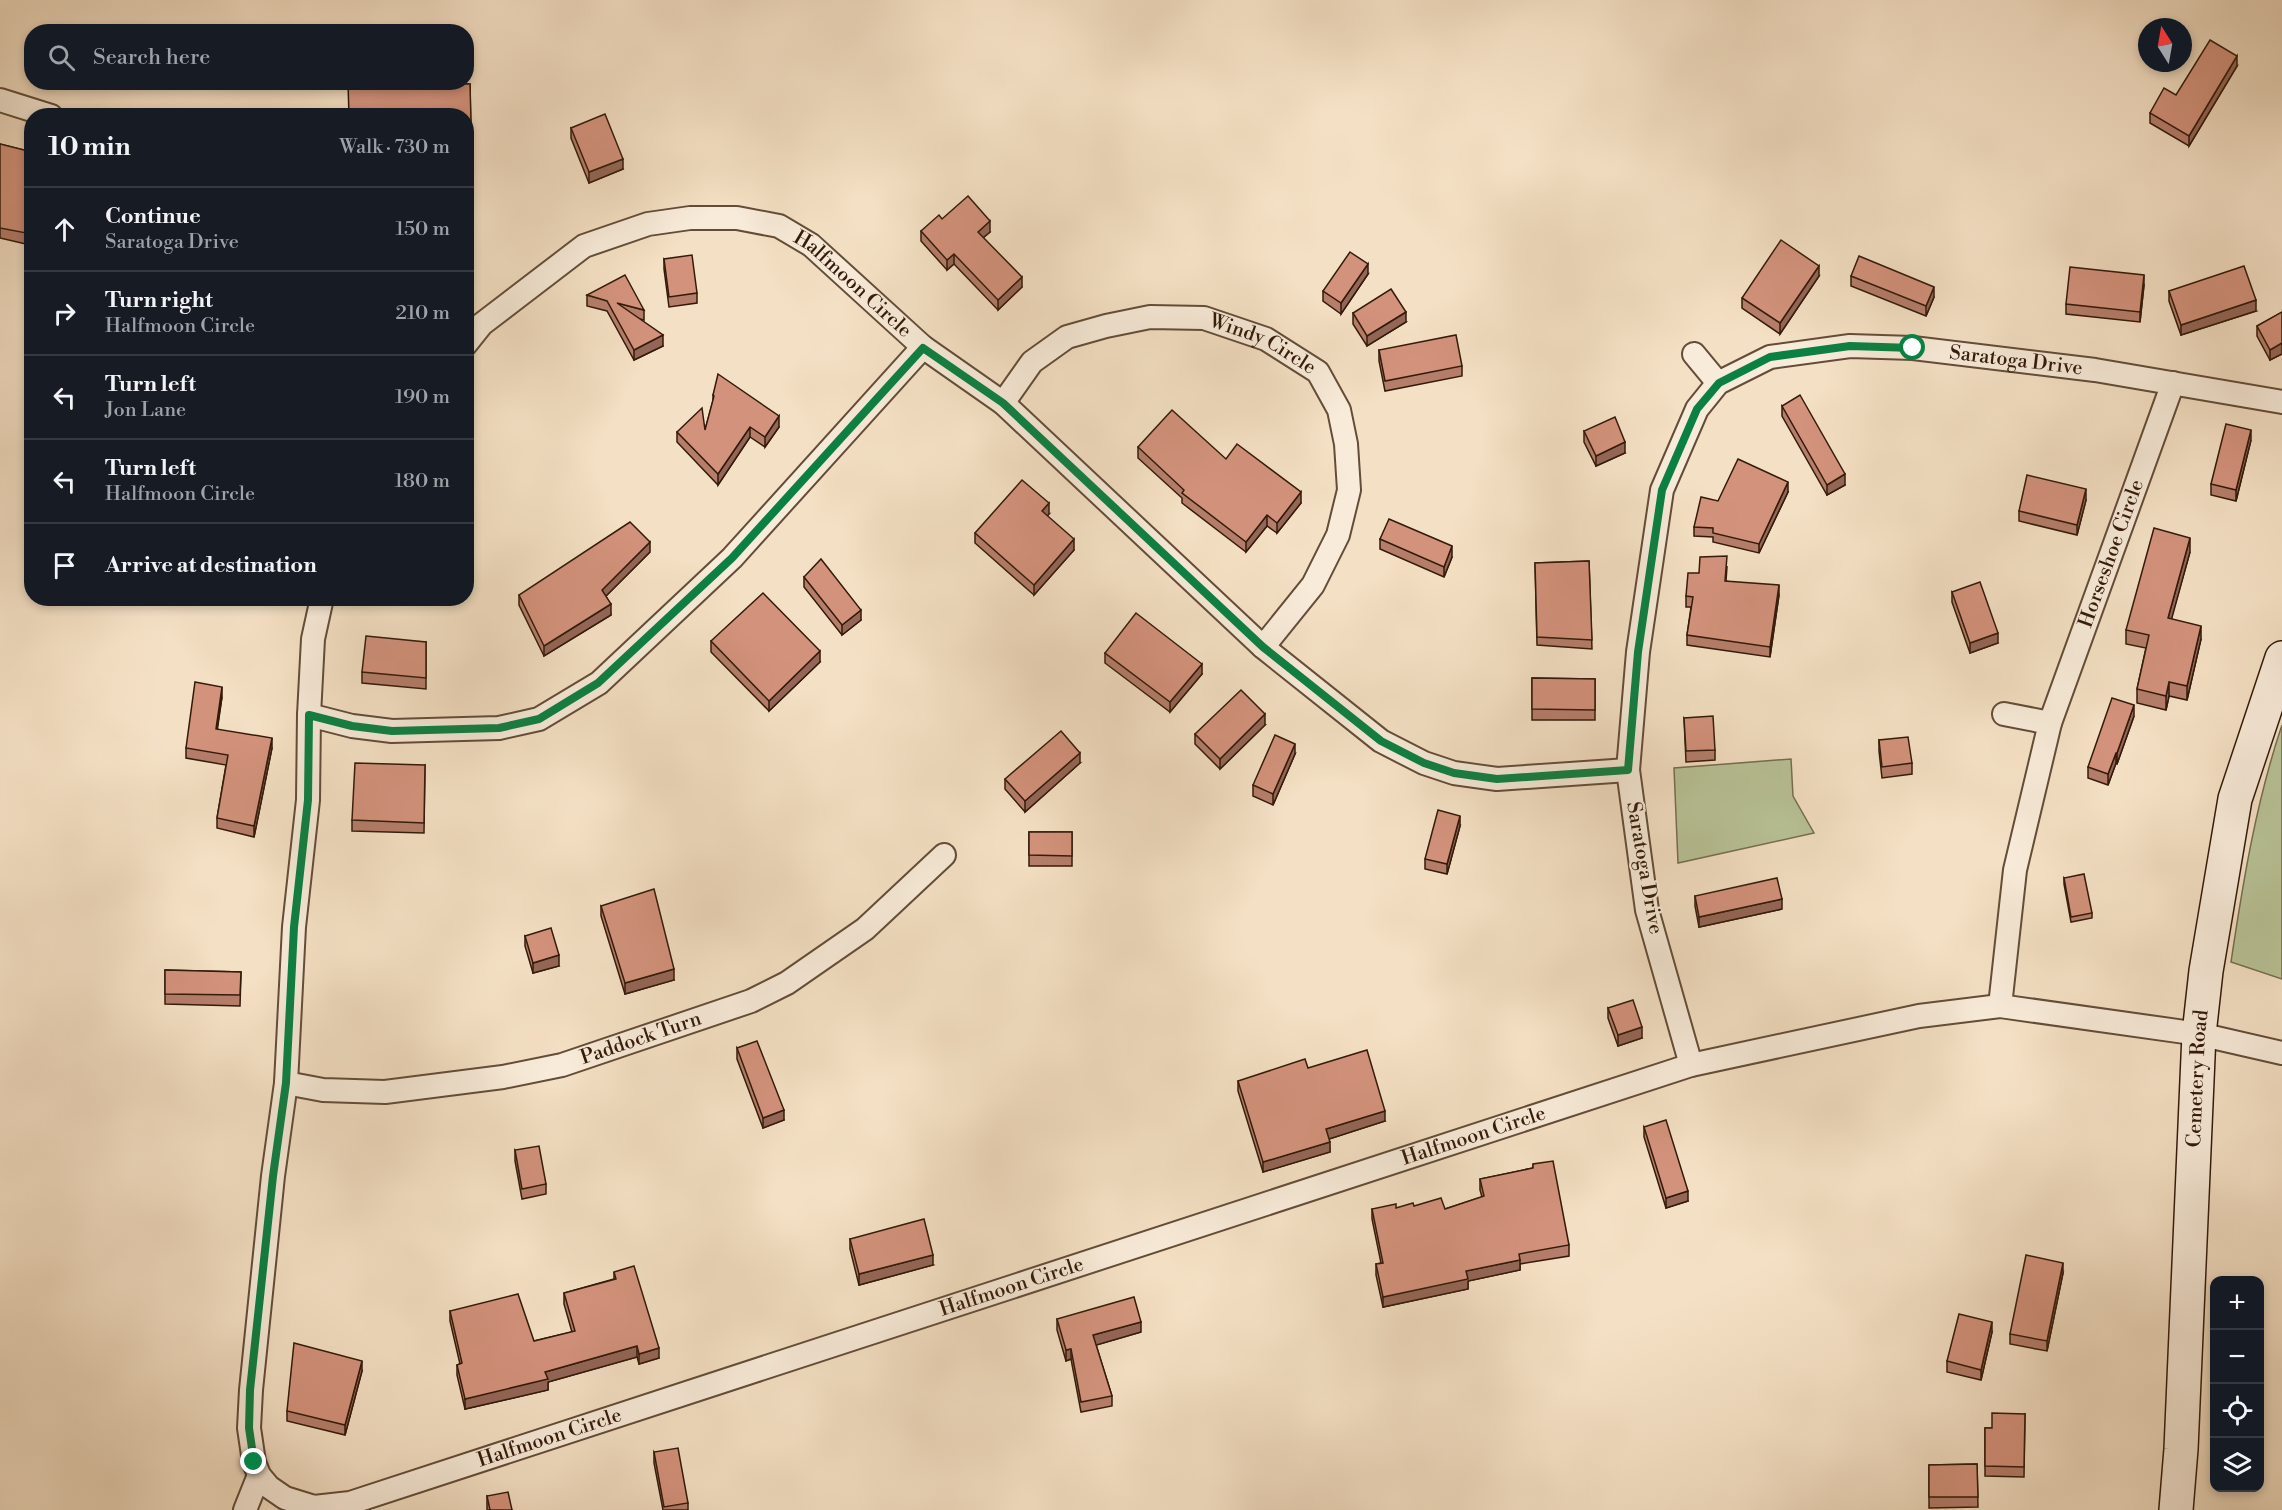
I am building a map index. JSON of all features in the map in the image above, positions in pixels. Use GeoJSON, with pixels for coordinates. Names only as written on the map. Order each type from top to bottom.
{"type":"FeatureCollection","features":[{"type":"Feature","properties":{"kind":"street"},"geometry":{"type":"LineString","coordinates":[[0,100],[26,108]]}},
{"type":"Feature","properties":{"kind":"street","name":"Halfmoon Circle"},"geometry":{"type":"LineString","coordinates":[[474,318],[584,246],[648,224],[690,218],[737,218],[779,226],[811,244],[923,348],[1003,403],[1263,647],[1381,741],[1424,763],[1454,773],[1497,779],[1628,770]]}},
{"type":"Feature","properties":{"kind":"street","name":"Windy Circle"},"geometry":{"type":"LineString","coordinates":[[1003,403],[1032,362],[1067,337],[1150,317],[1204,318],[1266,339],[1318,372],[1339,410],[1346,444],[1349,490],[1338,535],[1312,585],[1263,647]]}},
{"type":"Feature","properties":{"kind":"street","name":"Saratoga Drive"},"geometry":{"type":"LineString","coordinates":[[1691,1065],[1647,910],[1628,770],[1638,652],[1662,490],[1697,409],[1719,383],[1770,357],[1850,346],[1913,348],[2095,370],[2282,402]]}},
{"type":"Feature","properties":{"kind":"street"},"geometry":{"type":"LineString","coordinates":[[309,715],[352,726],[392,731],[499,728],[539,719],[598,683],[732,558],[923,348]]}},
{"type":"Feature","properties":{"kind":"street"},"geometry":{"type":"LineString","coordinates":[[1694,354],[1719,383]]}},
{"type":"Feature","properties":{"kind":"street","name":"Horseshoe Circle"},"geometry":{"type":"LineString","coordinates":[[2000,1006],[2015,870],[2050,723],[2173,383]]}},
{"type":"Feature","properties":{"kind":"street"},"geometry":{"type":"LineString","coordinates":[[245,1510],[259,1475],[254,1462],[249,1428],[250,1390],[273,1176],[286,1083],[294,927],[308,800],[313,639],[320,606]]}},
{"type":"Feature","properties":{"kind":"street","name":"Cemetery Road"},"geometry":{"type":"LineString","coordinates":[[2176,1510],[2181,1449],[2199,1034],[2206,971],[2235,799],[2282,658]]}},
{"type":"Feature","properties":{"kind":"street"},"geometry":{"type":"LineString","coordinates":[[2004,714],[2050,723]]}},
{"type":"Feature","properties":{"kind":"street","name":"Paddock Turn"},"geometry":{"type":"LineString","coordinates":[[286,1083],[323,1090],[385,1092],[503,1077],[562,1065],[752,1001],[787,983],[865,929],[944,855]]}},
{"type":"Feature","properties":{"kind":"street"},"geometry":{"type":"LineString","coordinates":[[1691,1065],[1919,1016],[2000,1006],[2199,1034],[2282,1053]]}},
{"type":"Feature","properties":{"kind":"street","name":"Halfmoon Circle"},"geometry":{"type":"LineString","coordinates":[[259,1475],[269,1487],[285,1498],[314,1507],[331,1508],[361,1500],[1691,1065]]}},
{"type":"Feature","properties":{"kind":"green space"},"geometry":{"type":"Polygon","coordinates":[[[2282,725],[2282,979],[2231,962],[2258,813],[2282,725]]]}},
{"type":"Feature","properties":{"kind":"green space"},"geometry":{"type":"Polygon","coordinates":[[[1791,759],[1793,796],[1814,833],[1678,863],[1674,768],[1791,759]]]}},
{"type":"Feature","properties":{"kind":"building"},"geometry":{"type":"Polygon","coordinates":[[[2210,40],[2237,56],[2189,136],[2150,113],[2164,88],[2176,95],[2210,40]]]}},
{"type":"Feature","properties":{"kind":"building"},"geometry":{"type":"Polygon","coordinates":[[[348,90],[470,90],[471,108],[349,108],[348,90]]]}},
{"type":"Feature","properties":{"kind":"building"},"geometry":{"type":"Polygon","coordinates":[[[605,114],[623,159],[589,172],[571,128],[605,114]]]}},
{"type":"Feature","properties":{"kind":"building"},"geometry":{"type":"Polygon","coordinates":[[[0,144],[24,150],[24,233],[0,228],[0,144]]]}},
{"type":"Feature","properties":{"kind":"building"},"geometry":{"type":"Polygon","coordinates":[[[968,196],[990,221],[978,232],[1022,277],[998,300],[954,254],[947,260],[921,231],[939,215],[942,219],[968,196]]]}},
{"type":"Feature","properties":{"kind":"building"},"geometry":{"type":"Polygon","coordinates":[[[1781,240],[1819,266],[1780,323],[1742,298],[1781,240]]]}},
{"type":"Feature","properties":{"kind":"building"},"geometry":{"type":"Polygon","coordinates":[[[1350,252],[1368,264],[1341,303],[1323,291],[1350,252]]]}},
{"type":"Feature","properties":{"kind":"building"},"geometry":{"type":"Polygon","coordinates":[[[692,255],[697,293],[669,297],[664,259],[692,255]]]}},
{"type":"Feature","properties":{"kind":"building"},"geometry":{"type":"Polygon","coordinates":[[[1859,256],[1934,287],[1926,306],[1851,276],[1859,256]]]}},
{"type":"Feature","properties":{"kind":"building"},"geometry":{"type":"Polygon","coordinates":[[[2244,266],[2256,300],[2181,325],[2169,291],[2244,266]]]}},
{"type":"Feature","properties":{"kind":"building"},"geometry":{"type":"Polygon","coordinates":[[[2070,267],[2144,275],[2140,312],[2066,304],[2070,267]]]}},
{"type":"Feature","properties":{"kind":"building"},"geometry":{"type":"Polygon","coordinates":[[[625,275],[644,310],[617,303],[663,335],[634,350],[607,301],[587,295],[625,275]]]}},
{"type":"Feature","properties":{"kind":"building"},"geometry":{"type":"Polygon","coordinates":[[[1391,289],[1406,312],[1367,336],[1353,313],[1391,289]]]}},
{"type":"Feature","properties":{"kind":"building"},"geometry":{"type":"Polygon","coordinates":[[[2282,312],[2282,343],[2270,350],[2257,326],[2282,312]]]}},
{"type":"Feature","properties":{"kind":"building"},"geometry":{"type":"Polygon","coordinates":[[[1456,335],[1462,366],[1385,381],[1379,350],[1456,335]]]}},
{"type":"Feature","properties":{"kind":"building"},"geometry":{"type":"Polygon","coordinates":[[[718,374],[779,416],[765,437],[750,427],[718,474],[677,432],[702,408],[705,430],[718,374]]]}},
{"type":"Feature","properties":{"kind":"building"},"geometry":{"type":"Polygon","coordinates":[[[1800,395],[1845,474],[1827,485],[1782,406],[1800,395]]]}},
{"type":"Feature","properties":{"kind":"building"},"geometry":{"type":"Polygon","coordinates":[[[1172,410],[1226,459],[1237,444],[1301,492],[1277,523],[1267,515],[1246,542],[1182,493],[1184,490],[1138,447],[1172,410]]]}},
{"type":"Feature","properties":{"kind":"building"},"geometry":{"type":"Polygon","coordinates":[[[1615,417],[1625,442],[1596,456],[1584,431],[1615,417]]]}},
{"type":"Feature","properties":{"kind":"building"},"geometry":{"type":"Polygon","coordinates":[[[2226,424],[2251,430],[2236,490],[2211,484],[2226,424]]]}},
{"type":"Feature","properties":{"kind":"building"},"geometry":{"type":"Polygon","coordinates":[[[1738,459],[1788,482],[1759,544],[1713,533],[1713,528],[1694,527],[1701,497],[1718,501],[1738,459]]]}},
{"type":"Feature","properties":{"kind":"building"},"geometry":{"type":"Polygon","coordinates":[[[2027,475],[2086,489],[2077,525],[2019,511],[2027,475]]]}},
{"type":"Feature","properties":{"kind":"building"},"geometry":{"type":"Polygon","coordinates":[[[1022,480],[1049,503],[1042,511],[1074,539],[1034,585],[975,533],[1022,480]]]}},
{"type":"Feature","properties":{"kind":"building"},"geometry":{"type":"Polygon","coordinates":[[[1389,519],[1452,546],[1444,567],[1380,539],[1389,519]]]}},
{"type":"Feature","properties":{"kind":"building"},"geometry":{"type":"Polygon","coordinates":[[[630,522],[650,542],[602,590],[611,604],[544,646],[519,595],[630,522]]]}},
{"type":"Feature","properties":{"kind":"building"},"geometry":{"type":"Polygon","coordinates":[[[2154,528],[2190,538],[2168,618],[2201,626],[2187,686],[2169,682],[2166,696],[2137,689],[2149,635],[2126,630],[2154,528]]]}},
{"type":"Feature","properties":{"kind":"building"},"geometry":{"type":"Polygon","coordinates":[[[1727,556],[1725,581],[1779,585],[1770,647],[1687,635],[1693,597],[1686,596],[1688,573],[1699,573],[1700,557],[1727,556]]]}},
{"type":"Feature","properties":{"kind":"building"},"geometry":{"type":"Polygon","coordinates":[[[821,559],[861,610],[842,625],[804,577],[821,559]]]}},
{"type":"Feature","properties":{"kind":"building"},"geometry":{"type":"Polygon","coordinates":[[[1589,561],[1592,640],[1537,637],[1535,563],[1589,561]]]}},
{"type":"Feature","properties":{"kind":"building"},"geometry":{"type":"Polygon","coordinates":[[[1980,582],[1998,633],[1970,643],[1952,592],[1980,582]]]}},
{"type":"Feature","properties":{"kind":"building"},"geometry":{"type":"Polygon","coordinates":[[[763,593],[820,651],[769,701],[711,641],[763,593]]]}},
{"type":"Feature","properties":{"kind":"building"},"geometry":{"type":"Polygon","coordinates":[[[1136,613],[1202,664],[1170,702],[1105,653],[1136,613]]]}},
{"type":"Feature","properties":{"kind":"building"},"geometry":{"type":"Polygon","coordinates":[[[366,636],[426,642],[426,678],[362,672],[366,636]]]}},
{"type":"Feature","properties":{"kind":"building"},"geometry":{"type":"Polygon","coordinates":[[[1532,678],[1595,679],[1595,710],[1532,709],[1532,678]]]}},
{"type":"Feature","properties":{"kind":"building"},"geometry":{"type":"Polygon","coordinates":[[[195,682],[222,687],[216,729],[272,738],[254,826],[217,818],[228,755],[186,748],[195,682]]]}},
{"type":"Feature","properties":{"kind":"building"},"geometry":{"type":"Polygon","coordinates":[[[1241,690],[1265,714],[1220,759],[1195,734],[1241,690]]]}},
{"type":"Feature","properties":{"kind":"building"},"geometry":{"type":"Polygon","coordinates":[[[2112,698],[2134,705],[2108,774],[2088,767],[2112,698]]]}},
{"type":"Feature","properties":{"kind":"building"},"geometry":{"type":"Polygon","coordinates":[[[1713,716],[1715,750],[1686,751],[1684,718],[1713,716]]]}},
{"type":"Feature","properties":{"kind":"building"},"geometry":{"type":"Polygon","coordinates":[[[1061,731],[1080,753],[1025,801],[1005,779],[1061,731]]]}},
{"type":"Feature","properties":{"kind":"building"},"geometry":{"type":"Polygon","coordinates":[[[1275,735],[1295,744],[1273,794],[1253,785],[1275,735]]]}},
{"type":"Feature","properties":{"kind":"building"},"geometry":{"type":"Polygon","coordinates":[[[1908,737],[1912,763],[1882,767],[1879,740],[1908,737]]]}},
{"type":"Feature","properties":{"kind":"building"},"geometry":{"type":"Polygon","coordinates":[[[355,763],[425,765],[424,823],[352,820],[355,763]]]}},
{"type":"Feature","properties":{"kind":"building"},"geometry":{"type":"Polygon","coordinates":[[[1438,810],[1460,816],[1447,864],[1425,859],[1438,810]]]}},
{"type":"Feature","properties":{"kind":"building"},"geometry":{"type":"Polygon","coordinates":[[[1029,832],[1072,832],[1072,856],[1029,855],[1029,832]]]}},
{"type":"Feature","properties":{"kind":"building"},"geometry":{"type":"Polygon","coordinates":[[[2084,874],[2092,913],[2071,917],[2064,878],[2084,874]]]}},
{"type":"Feature","properties":{"kind":"building"},"geometry":{"type":"Polygon","coordinates":[[[1777,878],[1782,899],[1699,917],[1695,896],[1777,878]]]}},
{"type":"Feature","properties":{"kind":"building"},"geometry":{"type":"Polygon","coordinates":[[[654,889],[674,969],[625,983],[601,906],[654,889]]]}},
{"type":"Feature","properties":{"kind":"building"},"geometry":{"type":"Polygon","coordinates":[[[551,928],[559,955],[533,963],[525,936],[551,928]]]}},
{"type":"Feature","properties":{"kind":"building"},"geometry":{"type":"Polygon","coordinates":[[[165,970],[241,972],[240,995],[165,994],[165,970]]]}},
{"type":"Feature","properties":{"kind":"building"},"geometry":{"type":"Polygon","coordinates":[[[1633,1000],[1642,1027],[1618,1035],[1608,1008],[1633,1000]]]}},
{"type":"Feature","properties":{"kind":"building"},"geometry":{"type":"Polygon","coordinates":[[[757,1041],[784,1110],[763,1118],[737,1048],[757,1041]]]}},
{"type":"Feature","properties":{"kind":"building"},"geometry":{"type":"Polygon","coordinates":[[[1367,1050],[1385,1111],[1326,1129],[1330,1142],[1263,1162],[1238,1081],[1305,1059],[1308,1068],[1367,1050]]]}},
{"type":"Feature","properties":{"kind":"building"},"geometry":{"type":"Polygon","coordinates":[[[1666,1120],[1688,1191],[1666,1198],[1644,1127],[1666,1120]]]}},
{"type":"Feature","properties":{"kind":"building"},"geometry":{"type":"Polygon","coordinates":[[[539,1146],[546,1184],[522,1189],[515,1150],[539,1146]]]}},
{"type":"Feature","properties":{"kind":"building"},"geometry":{"type":"Polygon","coordinates":[[[1553,1161],[1569,1245],[1519,1254],[1520,1260],[1466,1271],[1468,1279],[1383,1297],[1376,1264],[1383,1263],[1372,1209],[1396,1204],[1396,1208],[1413,1203],[1414,1206],[1441,1198],[1445,1209],[1484,1196],[1480,1179],[1533,1168],[1533,1164],[1553,1161]]]}},
{"type":"Feature","properties":{"kind":"building"},"geometry":{"type":"Polygon","coordinates":[[[924,1219],[933,1255],[859,1274],[850,1239],[924,1219]]]}},
{"type":"Feature","properties":{"kind":"building"},"geometry":{"type":"Polygon","coordinates":[[[2026,1255],[2063,1263],[2047,1341],[2010,1334],[2026,1255]]]}},
{"type":"Feature","properties":{"kind":"building"},"geometry":{"type":"Polygon","coordinates":[[[634,1266],[659,1348],[639,1354],[637,1346],[545,1372],[548,1379],[465,1399],[457,1365],[462,1363],[450,1311],[518,1294],[534,1341],[575,1331],[564,1293],[616,1279],[614,1272],[634,1266]]]}},
{"type":"Feature","properties":{"kind":"building"},"geometry":{"type":"Polygon","coordinates":[[[1134,1297],[1141,1322],[1093,1335],[1112,1396],[1081,1402],[1071,1349],[1066,1350],[1057,1319],[1134,1297]]]}},
{"type":"Feature","properties":{"kind":"building"},"geometry":{"type":"Polygon","coordinates":[[[1959,1314],[1992,1322],[1981,1370],[1947,1361],[1959,1314]]]}},
{"type":"Feature","properties":{"kind":"building"},"geometry":{"type":"Polygon","coordinates":[[[294,1343],[362,1361],[345,1425],[287,1411],[294,1343]]]}},
{"type":"Feature","properties":{"kind":"building"},"geometry":{"type":"Polygon","coordinates":[[[1992,1413],[2025,1414],[2024,1467],[1985,1466],[1985,1428],[1992,1428],[1992,1413]]]}},
{"type":"Feature","properties":{"kind":"building"},"geometry":{"type":"Polygon","coordinates":[[[678,1448],[688,1503],[664,1507],[654,1452],[678,1448]]]}},
{"type":"Feature","properties":{"kind":"building"},"geometry":{"type":"Polygon","coordinates":[[[1977,1464],[1978,1497],[1929,1497],[1929,1465],[1977,1464]]]}},
{"type":"Feature","properties":{"kind":"building"},"geometry":{"type":"Polygon","coordinates":[[[508,1492],[512,1510],[490,1510],[487,1496],[508,1492]]]}},
{"type":"Feature","properties":{"kind":"route"},"geometry":{"type":"LineString","coordinates":[[254,1462],[249,1428],[250,1390],[273,1176],[286,1083],[294,927],[308,800],[309,715],[352,726],[392,731],[499,728],[539,719],[598,683],[732,558],[923,348],[1003,403],[1263,647],[1335,702],[1381,741],[1424,763],[1454,773],[1497,779],[1628,770],[1638,652],[1662,490],[1697,409],[1719,383],[1770,357],[1850,346],[1913,348]]}}]}
